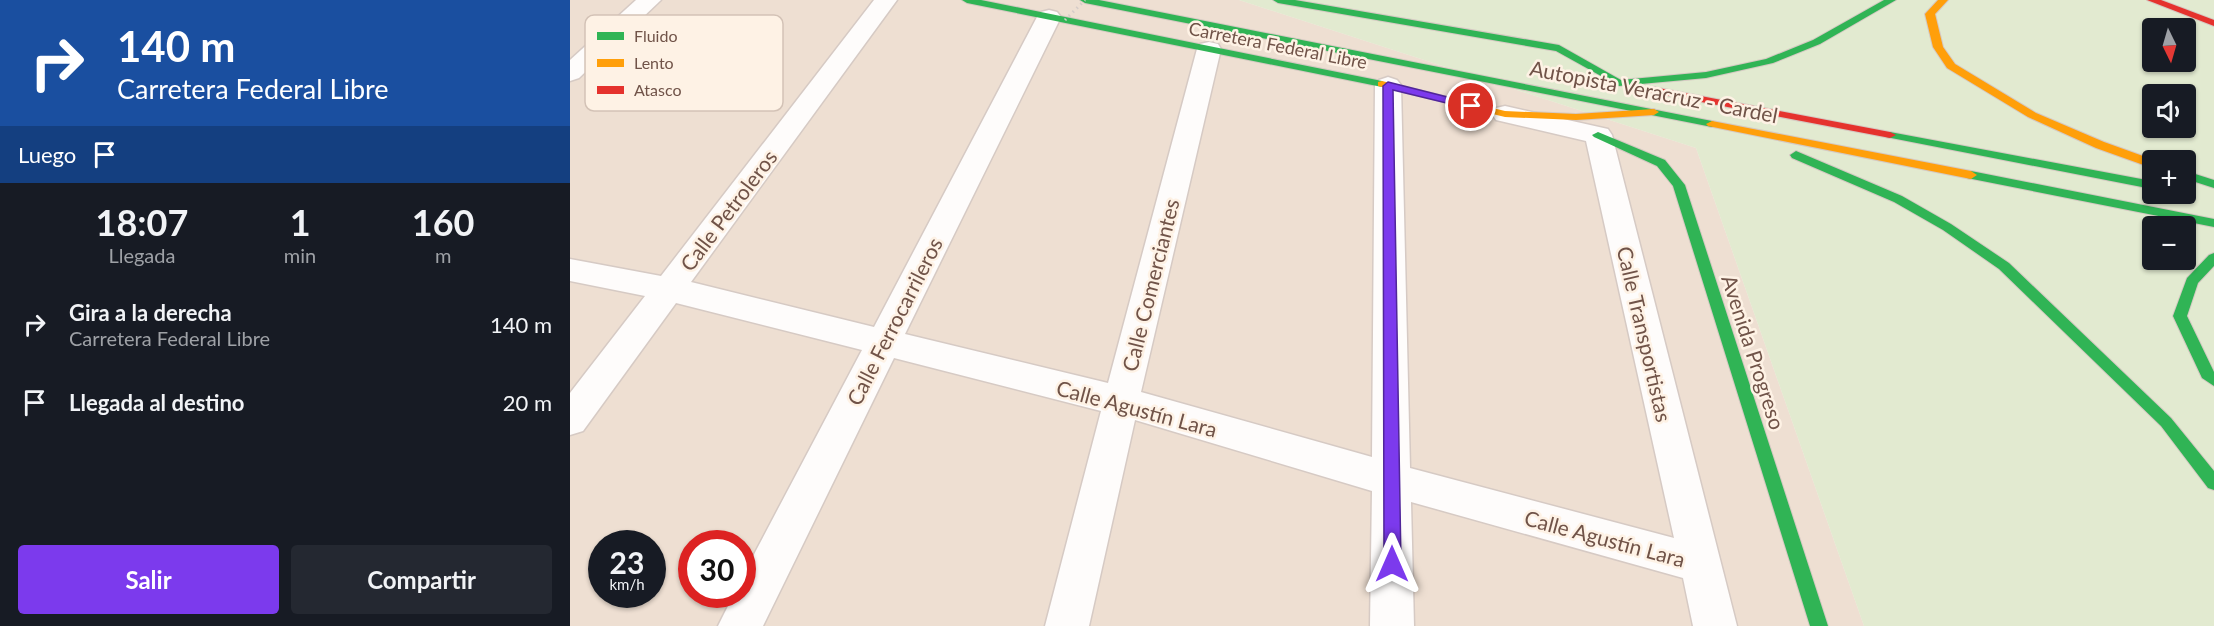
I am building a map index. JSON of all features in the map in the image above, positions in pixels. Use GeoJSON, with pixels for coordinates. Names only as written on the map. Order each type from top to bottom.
{"type":"FeatureCollection","features":[{"type":"Feature","properties":{"kind":"main road","name":"Carretera Federal Libre"},"geometry":{"type":"LineString","coordinates":[[967,0],[1388,86],[1505,114],[1567,117],[1654,112]]}},
{"type":"Feature","properties":{"kind":"main road","name":"Autopista Veracruz - Cardel"},"geometry":{"type":"LineString","coordinates":[[1085,0],[2214,223]]}},
{"type":"Feature","properties":{"kind":"main road"},"geometry":{"type":"LineString","coordinates":[[1278,0],[1559,48],[1619,83],[1685,80],[1744,68],[1791,54],[1891,0]]}},
{"type":"Feature","properties":{"kind":"main road"},"geometry":{"type":"LineString","coordinates":[[1943,0],[1930,14],[1938,47],[1951,66],[2031,115],[2142,160]]}},
{"type":"Feature","properties":{"kind":"main road"},"geometry":{"type":"LineString","coordinates":[[2152,0],[2214,23]]}},
{"type":"Feature","properties":{"kind":"main road","name":"Autopista Veracruz - Cardel"},"geometry":{"type":"LineString","coordinates":[[1572,74],[2142,183]]}},
{"type":"Feature","properties":{"kind":"main road"},"geometry":{"type":"LineString","coordinates":[[1674,117],[1797,156],[1898,199],[1947,227],[2004,266],[2051,309],[2166,422],[2214,483]]}},
{"type":"Feature","properties":{"kind":"main road","name":"Avenida Progreso"},"geometry":{"type":"LineString","coordinates":[[1598,135],[1661,163],[1679,184],[1819,626]]}},
{"type":"Feature","properties":{"kind":"main road"},"geometry":{"type":"LineString","coordinates":[[2196,178],[2214,184]]}},
{"type":"Feature","properties":{"kind":"main road"},"geometry":{"type":"LineString","coordinates":[[2214,258],[2192,281],[2180,316],[2207,374],[2214,380]]}},
{"type":"Feature","properties":{"kind":"street"},"geometry":{"type":"LineString","coordinates":[[634,15],[650,0]]}},
{"type":"Feature","properties":{"kind":"street","name":"Calle Petroleros"},"geometry":{"type":"LineString","coordinates":[[570,420],[886,0]]}},
{"type":"Feature","properties":{"kind":"street","name":"Calle Ferrocarrileros"},"geometry":{"type":"LineString","coordinates":[[740,626],[883,343],[1057,19]]}},
{"type":"Feature","properties":{"kind":"street","name":"Calle Comerciantes"},"geometry":{"type":"LineString","coordinates":[[1067,626],[1120,401],[1209,49]]}},
{"type":"Feature","properties":{"kind":"street"},"geometry":{"type":"LineString","coordinates":[[570,74],[585,60]]}},
{"type":"Feature","properties":{"kind":"street"},"geometry":{"type":"LineString","coordinates":[[1388,86],[1392,626]]}},
{"type":"Feature","properties":{"kind":"street"},"geometry":{"type":"LineString","coordinates":[[1505,114],[1598,135]]}},
{"type":"Feature","properties":{"kind":"street","name":"Calle Transportistas"},"geometry":{"type":"LineString","coordinates":[[1598,135],[1715,626]]}},
{"type":"Feature","properties":{"kind":"street","name":"Calle Agustín Lara"},"geometry":{"type":"LineString","coordinates":[[570,270],[669,289],[1120,401],[1392,480],[1700,564]]}},
{"type":"Feature","properties":{"kind":"path"},"geometry":{"type":"LineString","coordinates":[[1057,19],[1085,0]]}},
{"type":"Feature","properties":{"kind":"shaded area"},"geometry":{"type":"Polygon","coordinates":[[[570,0],[1239,0],[1696,148],[1864,626],[570,626],[570,0]]]}},
{"type":"Feature","properties":{"kind":"green space"},"geometry":{"type":"Polygon","coordinates":[[[1239,0],[2214,0],[2214,626],[1864,626],[1696,148],[1239,0]]]}},
{"type":"Feature","properties":{"kind":"traffic: fast"},"geometry":{"type":"LineString","coordinates":[[967,0],[1382,84]]}},
{"type":"Feature","properties":{"kind":"traffic: fast"},"geometry":{"type":"LineString","coordinates":[[1085,0],[1712,124]]}},
{"type":"Feature","properties":{"kind":"traffic: fast"},"geometry":{"type":"LineString","coordinates":[[1278,0],[1559,48],[1619,83]]}},
{"type":"Feature","properties":{"kind":"traffic: fast"},"geometry":{"type":"LineString","coordinates":[[1619,83],[1727,72],[1769,61],[1816,42],[1891,0]]}},
{"type":"Feature","properties":{"kind":"traffic: fast"},"geometry":{"type":"LineString","coordinates":[[1598,135],[1661,163],[1679,185],[1819,626]]}},
{"type":"Feature","properties":{"kind":"traffic: fast"},"geometry":{"type":"LineString","coordinates":[[1890,135],[2142,183]]}},
{"type":"Feature","properties":{"kind":"traffic: fast"},"geometry":{"type":"LineString","coordinates":[[1796,155],[1898,199],[1947,227],[2004,266],[2166,422],[2214,483]]}},
{"type":"Feature","properties":{"kind":"traffic: fast"},"geometry":{"type":"LineString","coordinates":[[1971,175],[2214,223]]}},
{"type":"Feature","properties":{"kind":"traffic: fast"},"geometry":{"type":"LineString","coordinates":[[2196,178],[2214,184]]}},
{"type":"Feature","properties":{"kind":"traffic: fast"},"geometry":{"type":"LineString","coordinates":[[2214,258],[2192,281],[2180,316],[2207,374],[2214,380]]}},
{"type":"Feature","properties":{"kind":"traffic: slow"},"geometry":{"type":"LineString","coordinates":[[1943,0],[1930,14],[1938,47],[1951,66],[2032,115],[2100,145],[2142,160]]}},
{"type":"Feature","properties":{"kind":"traffic: slow"},"geometry":{"type":"LineString","coordinates":[[1382,84],[1505,114],[1576,117],[1654,112]]}},
{"type":"Feature","properties":{"kind":"traffic: slow"},"geometry":{"type":"LineString","coordinates":[[1712,124],[1971,175]]}},
{"type":"Feature","properties":{"kind":"traffic: jam"},"geometry":{"type":"LineString","coordinates":[[2152,0],[2214,23]]}},
{"type":"Feature","properties":{"kind":"traffic: jam"},"geometry":{"type":"LineString","coordinates":[[1653,90],[1890,135]]}},
{"type":"Feature","properties":{"kind":"route"},"geometry":{"type":"LineString","coordinates":[[1392,564],[1388,86],[1471,106]]}}]}
